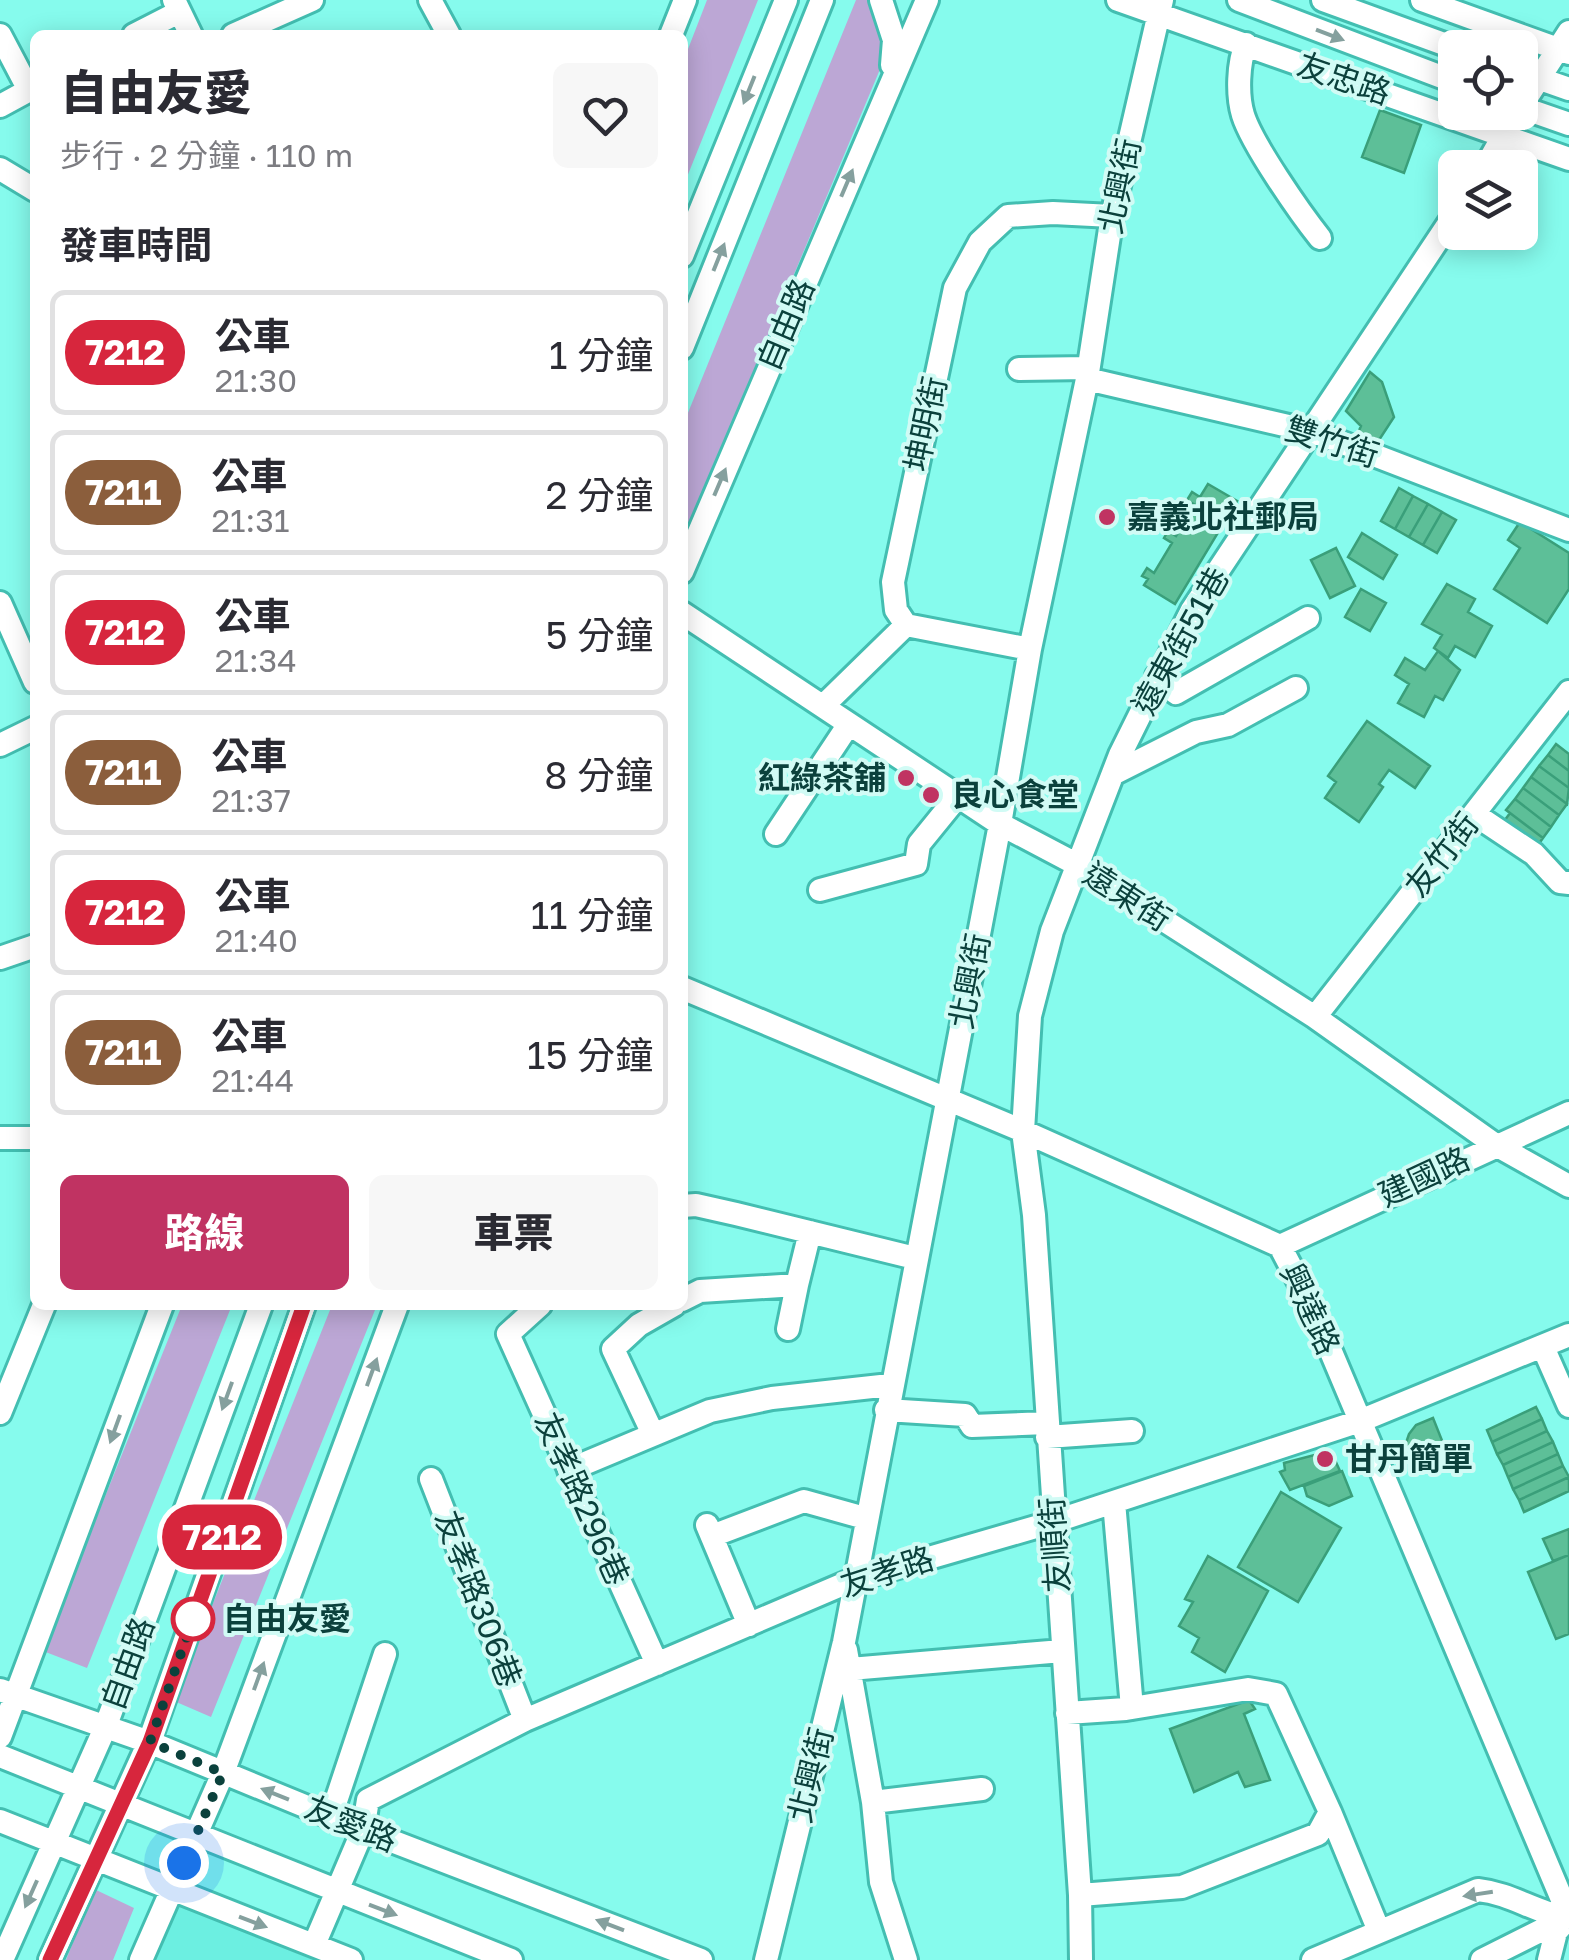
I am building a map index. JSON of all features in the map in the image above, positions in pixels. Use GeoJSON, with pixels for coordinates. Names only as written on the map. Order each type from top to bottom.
{"type":"FeatureCollection","features":[{"type":"Feature","properties":{"kind":"street"},"geometry":{"type":"LineString","coordinates":[[244,30],[312,0]]}},
{"type":"Feature","properties":{"kind":"street"},"geometry":{"type":"LineString","coordinates":[[430,0],[446,30]]}},
{"type":"Feature","properties":{"kind":"street"},"geometry":{"type":"LineString","coordinates":[[673,30],[685,0]]}},
{"type":"Feature","properties":{"kind":"street"},"geometry":{"type":"LineString","coordinates":[[688,241],[786,0]]}},
{"type":"Feature","properties":{"kind":"street"},"geometry":{"type":"LineString","coordinates":[[688,333],[822,0]]}},
{"type":"Feature","properties":{"kind":"street","name":"自由路"},"geometry":{"type":"LineString","coordinates":[[882,0],[894,40],[890,79]]}},
{"type":"Feature","properties":{"kind":"street","name":"自由路"},"geometry":{"type":"LineString","coordinates":[[688,558],[927,0]]}},
{"type":"Feature","properties":{"kind":"street","name":"友忠路"},"geometry":{"type":"LineString","coordinates":[[1118,0],[1161,7],[1246,44],[1569,158]]}},
{"type":"Feature","properties":{"kind":"street","name":"友忠路"},"geometry":{"type":"LineString","coordinates":[[1239,0],[1438,76]]}},
{"type":"Feature","properties":{"kind":"street","name":"友忠路"},"geometry":{"type":"LineString","coordinates":[[1323,0],[1438,42]]}},
{"type":"Feature","properties":{"kind":"street"},"geometry":{"type":"LineString","coordinates":[[1422,0],[1566,45]]}},
{"type":"Feature","properties":{"kind":"street"},"geometry":{"type":"LineString","coordinates":[[141,30],[177,6],[188,30]]}},
{"type":"Feature","properties":{"kind":"street","name":"北興街"},"geometry":{"type":"LineString","coordinates":[[766,1960],[844,1642],[1030,649],[1088,374],[1112,216],[1161,7]]}},
{"type":"Feature","properties":{"kind":"street"},"geometry":{"type":"LineString","coordinates":[[0,36],[30,85]]}},
{"type":"Feature","properties":{"kind":"street"},"geometry":{"type":"LineString","coordinates":[[1246,44],[1240,60],[1242,115],[1298,211],[1320,238]]}},
{"type":"Feature","properties":{"kind":"street"},"geometry":{"type":"LineString","coordinates":[[1538,68],[1566,45]]}},
{"type":"Feature","properties":{"kind":"street"},"geometry":{"type":"LineString","coordinates":[[1538,78],[1569,89]]}},
{"type":"Feature","properties":{"kind":"street"},"geometry":{"type":"LineString","coordinates":[[0,106],[30,89]]}},
{"type":"Feature","properties":{"kind":"street"},"geometry":{"type":"LineString","coordinates":[[1538,115],[1569,124]]}},
{"type":"Feature","properties":{"kind":"street"},"geometry":{"type":"LineString","coordinates":[[1495,150],[1507,130]]}},
{"type":"Feature","properties":{"kind":"street"},"geometry":{"type":"LineString","coordinates":[[0,169],[30,187]]}},
{"type":"Feature","properties":{"kind":"street","name":"坤明街"},"geometry":{"type":"LineString","coordinates":[[906,625],[896,610],[892,582],[955,288],[980,242],[1008,216],[1112,216]]}},
{"type":"Feature","properties":{"kind":"street","name":"遠東街51巷"},"geometry":{"type":"LineString","coordinates":[[1023,1131],[1030,1016],[1052,931],[1113,774],[1157,676],[1192,610],[1438,240]]}},
{"type":"Feature","properties":{"kind":"street","name":"雙竹街"},"geometry":{"type":"LineString","coordinates":[[1020,370],[1088,374],[1314,432],[1569,530]]}},
{"type":"Feature","properties":{"kind":"street"},"geometry":{"type":"LineString","coordinates":[[0,603],[30,671]]}},
{"type":"Feature","properties":{"kind":"street","name":"遠東街"},"geometry":{"type":"LineString","coordinates":[[688,617],[1000,824],[1076,864],[1314,1017],[1494,1144],[1569,1186]]}},
{"type":"Feature","properties":{"kind":"street"},"geometry":{"type":"LineString","coordinates":[[1157,676],[1176,693],[1308,618]]}},
{"type":"Feature","properties":{"kind":"street"},"geometry":{"type":"LineString","coordinates":[[823,706],[906,625],[924,632],[1030,649]]}},
{"type":"Feature","properties":{"kind":"street"},"geometry":{"type":"LineString","coordinates":[[1113,774],[1196,732],[1228,725],[1296,688]]}},
{"type":"Feature","properties":{"kind":"street","name":"友竹街"},"geometry":{"type":"LineString","coordinates":[[1314,1017],[1569,692]]}},
{"type":"Feature","properties":{"kind":"street"},"geometry":{"type":"LineString","coordinates":[[776,834],[849,724]]}},
{"type":"Feature","properties":{"kind":"street"},"geometry":{"type":"LineString","coordinates":[[0,745],[30,730]]}},
{"type":"Feature","properties":{"kind":"street"},"geometry":{"type":"LineString","coordinates":[[820,890],[916,864],[918,844],[958,796]]}},
{"type":"Feature","properties":{"kind":"street"},"geometry":{"type":"LineString","coordinates":[[1474,814],[1534,854],[1560,882],[1569,883]]}},
{"type":"Feature","properties":{"kind":"street"},"geometry":{"type":"LineString","coordinates":[[0,958],[30,948]]}},
{"type":"Feature","properties":{"kind":"street","name":"興達路"},"geometry":{"type":"LineString","coordinates":[[688,991],[1023,1131],[1280,1246],[1313,1309],[1569,1917]]}},
{"type":"Feature","properties":{"kind":"street","name":"建國路"},"geometry":{"type":"LineString","coordinates":[[1280,1246],[1494,1144],[1569,1113]]}},
{"type":"Feature","properties":{"kind":"street","name":"友順街"},"geometry":{"type":"LineString","coordinates":[[1023,1131],[1034,1215],[1080,1895],[1081,1960]]}},
{"type":"Feature","properties":{"kind":"street"},"geometry":{"type":"LineString","coordinates":[[0,1138],[30,1138]]}},
{"type":"Feature","properties":{"kind":"street"},"geometry":{"type":"LineString","coordinates":[[688,1206],[916,1258]]}},
{"type":"Feature","properties":{"kind":"street"},"geometry":{"type":"LineString","coordinates":[[788,1329],[810,1232]]}},
{"type":"Feature","properties":{"kind":"street"},"geometry":{"type":"LineString","coordinates":[[688,1297],[700,1291],[797,1285]]}},
{"type":"Feature","properties":{"kind":"street"},"geometry":{"type":"LineString","coordinates":[[0,1413],[42,1310]]}},
{"type":"Feature","properties":{"kind":"street"},"geometry":{"type":"LineString","coordinates":[[0,1737],[8,1692],[160,1310]]}},
{"type":"Feature","properties":{"kind":"street","name":"自由路"},"geometry":{"type":"LineString","coordinates":[[2,1960],[104,1728],[259,1310]]}},
{"type":"Feature","properties":{"kind":"street","name":"自由路"},"geometry":{"type":"LineString","coordinates":[[50,1960],[119,1802],[150,1742],[302,1310]]}},
{"type":"Feature","properties":{"kind":"street"},"geometry":{"type":"LineString","coordinates":[[141,1960],[223,1773],[395,1310]]}},
{"type":"Feature","properties":{"kind":"street","name":"友孝路296巷"},"geometry":{"type":"LineString","coordinates":[[534,1310],[508,1334],[656,1664]]}},
{"type":"Feature","properties":{"kind":"street"},"geometry":{"type":"LineString","coordinates":[[653,1434],[613,1349],[639,1325],[665,1310]]}},
{"type":"Feature","properties":{"kind":"street","name":"友孝路"},"geometry":{"type":"LineString","coordinates":[[314,1945],[363,1830],[368,1800],[526,1720],[853,1580],[1053,1522],[1360,1421],[1569,1335]]}},
{"type":"Feature","properties":{"kind":"street"},"geometry":{"type":"LineString","coordinates":[[1543,1347],[1569,1406]]}},
{"type":"Feature","properties":{"kind":"street"},"geometry":{"type":"LineString","coordinates":[[569,1470],[710,1410],[772,1398],[890,1385]]}},
{"type":"Feature","properties":{"kind":"street"},"geometry":{"type":"LineString","coordinates":[[886,1410],[964,1415],[972,1426],[1132,1431]]}},
{"type":"Feature","properties":{"kind":"street","name":"友孝路306巷"},"geometry":{"type":"LineString","coordinates":[[431,1479],[526,1720]]}},
{"type":"Feature","properties":{"kind":"street"},"geometry":{"type":"LineString","coordinates":[[749,1625],[710,1531],[804,1501],[865,1518]]}},
{"type":"Feature","properties":{"kind":"street"},"geometry":{"type":"LineString","coordinates":[[1114,1502],[1132,1708]]}},
{"type":"Feature","properties":{"kind":"street"},"geometry":{"type":"LineString","coordinates":[[844,1642],[873,1802],[882,1882],[906,1960]]}},
{"type":"Feature","properties":{"kind":"street"},"geometry":{"type":"LineString","coordinates":[[850,1669],[1062,1651]]}},
{"type":"Feature","properties":{"kind":"street"},"geometry":{"type":"LineString","coordinates":[[331,1816],[385,1654]]}},
{"type":"Feature","properties":{"kind":"street"},"geometry":{"type":"LineString","coordinates":[[1067,1713],[1132,1708],[1248,1689],[1276,1694],[1379,1931]]}},
{"type":"Feature","properties":{"kind":"street","name":"友愛路"},"geometry":{"type":"LineString","coordinates":[[8,1692],[150,1742],[363,1830],[701,1960]]}},
{"type":"Feature","properties":{"kind":"street","name":"友愛路"},"geometry":{"type":"LineString","coordinates":[[0,1756],[511,1960]]}},
{"type":"Feature","properties":{"kind":"street"},"geometry":{"type":"LineString","coordinates":[[873,1802],[982,1790]]}},
{"type":"Feature","properties":{"kind":"street"},"geometry":{"type":"LineString","coordinates":[[1080,1895],[1182,1886],[1318,1834],[1330,1812]]}},
{"type":"Feature","properties":{"kind":"street"},"geometry":{"type":"LineString","coordinates":[[0,1821],[351,1960]]}},
{"type":"Feature","properties":{"kind":"street"},"geometry":{"type":"LineString","coordinates":[[1312,1960],[1478,1890],[1505,1893],[1550,1915],[1569,1917]]}},
{"type":"Feature","properties":{"kind":"street"},"geometry":{"type":"LineString","coordinates":[[1482,1960],[1569,1917]]}},
{"type":"Feature","properties":{"kind":"street"},"geometry":{"type":"LineString","coordinates":[[1549,1960],[1556,1932],[1569,1917]]}},
{"type":"Feature","properties":{"kind":"shaded area"},"geometry":{"type":"Polygon","coordinates":[[[707,0],[758,0],[688,175],[688,49],[707,0]]]}},
{"type":"Feature","properties":{"kind":"shaded area"},"geometry":{"type":"Polygon","coordinates":[[[856,0],[871,0],[886,55],[688,527],[688,413],[856,0]]]}},
{"type":"Feature","properties":{"kind":"shaded area"},"geometry":{"type":"Polygon","coordinates":[[[180,1310],[230,1310],[87,1668],[43,1651],[180,1310]]]}},
{"type":"Feature","properties":{"kind":"shaded area"},"geometry":{"type":"Polygon","coordinates":[[[330,1310],[375,1310],[211,1717],[174,1701],[330,1310]]]}},
{"type":"Feature","properties":{"kind":"shaded area"},"geometry":{"type":"Polygon","coordinates":[[[94,1889],[134,1908],[113,1960],[66,1960],[94,1889]]]}},
{"type":"Feature","properties":{"kind":"shaded area"},"geometry":{"type":"Polygon","coordinates":[[[173,1902],[322,1960],[150,1960],[173,1902]]]}},
{"type":"Feature","properties":{"kind":"building"},"geometry":{"type":"Polygon","coordinates":[[[1380,110],[1421,125],[1404,173],[1362,157],[1380,110]]]}},
{"type":"Feature","properties":{"kind":"building"},"geometry":{"type":"Polygon","coordinates":[[[1370,372],[1382,382],[1394,417],[1379,440],[1358,433],[1361,426],[1346,411],[1370,372]]]}},
{"type":"Feature","properties":{"kind":"building"},"geometry":{"type":"Polygon","coordinates":[[[1208,484],[1237,501],[1175,604],[1144,585],[1148,579],[1142,576],[1147,568],[1154,573],[1172,543],[1164,538],[1168,531],[1176,536],[1195,505],[1187,500],[1192,492],[1200,497],[1208,484]]]}},
{"type":"Feature","properties":{"kind":"building"},"geometry":{"type":"Polygon","coordinates":[[[1399,488],[1413,496],[1395,529],[1381,521],[1399,488]]]}},
{"type":"Feature","properties":{"kind":"building"},"geometry":{"type":"Polygon","coordinates":[[[1413,496],[1428,504],[1409,537],[1395,529],[1413,496]]]}},
{"type":"Feature","properties":{"kind":"building"},"geometry":{"type":"Polygon","coordinates":[[[1428,504],[1442,512],[1423,545],[1409,537],[1428,504]]]}},
{"type":"Feature","properties":{"kind":"building"},"geometry":{"type":"Polygon","coordinates":[[[1442,512],[1456,520],[1437,553],[1423,545],[1442,512]]]}},
{"type":"Feature","properties":{"kind":"building"},"geometry":{"type":"Polygon","coordinates":[[[1520,522],[1569,553],[1569,589],[1547,623],[1494,589],[1520,548],[1508,540],[1520,522]]]}},
{"type":"Feature","properties":{"kind":"building"},"geometry":{"type":"Polygon","coordinates":[[[1362,533],[1397,555],[1383,579],[1348,557],[1362,533]]]}},
{"type":"Feature","properties":{"kind":"building"},"geometry":{"type":"Polygon","coordinates":[[[1336,548],[1355,586],[1330,598],[1311,560],[1336,548]]]}},
{"type":"Feature","properties":{"kind":"building"},"geometry":{"type":"Polygon","coordinates":[[[1447,584],[1475,599],[1468,612],[1492,626],[1475,657],[1455,646],[1448,658],[1434,648],[1442,635],[1422,624],[1447,584]]]}},
{"type":"Feature","properties":{"kind":"building"},"geometry":{"type":"Polygon","coordinates":[[[1361,589],[1386,603],[1370,631],[1345,617],[1361,589]]]}},
{"type":"Feature","properties":{"kind":"building"},"geometry":{"type":"Polygon","coordinates":[[[1438,651],[1460,670],[1443,700],[1435,696],[1424,717],[1398,703],[1409,684],[1395,675],[1405,658],[1425,670],[1438,651]]]}},
{"type":"Feature","properties":{"kind":"building"},"geometry":{"type":"Polygon","coordinates":[[[1367,721],[1430,766],[1415,788],[1389,770],[1379,784],[1383,787],[1359,822],[1325,798],[1336,782],[1328,776],[1367,721]]]}},
{"type":"Feature","properties":{"kind":"building"},"geometry":{"type":"Polygon","coordinates":[[[1556,744],[1569,754],[1569,771],[1548,755],[1556,744]]]}},
{"type":"Feature","properties":{"kind":"building"},"geometry":{"type":"Polygon","coordinates":[[[1548,755],[1569,771],[1569,788],[1539,766],[1548,755]]]}},
{"type":"Feature","properties":{"kind":"building"},"geometry":{"type":"Polygon","coordinates":[[[1539,766],[1569,788],[1567,804],[1531,777],[1539,766]]]}},
{"type":"Feature","properties":{"kind":"building"},"geometry":{"type":"Polygon","coordinates":[[[1531,777],[1567,804],[1559,815],[1523,788],[1531,777]]]}},
{"type":"Feature","properties":{"kind":"building"},"geometry":{"type":"Polygon","coordinates":[[[1523,788],[1559,815],[1551,827],[1515,799],[1523,788]]]}},
{"type":"Feature","properties":{"kind":"building"},"geometry":{"type":"Polygon","coordinates":[[[1515,799],[1551,827],[1543,838],[1506,810],[1515,799]]]}},
{"type":"Feature","properties":{"kind":"building"},"geometry":{"type":"Polygon","coordinates":[[[1510,813],[1543,838],[1535,849],[1502,824],[1510,813]]]}},
{"type":"Feature","properties":{"kind":"building"},"geometry":{"type":"Polygon","coordinates":[[[1536,1407],[1542,1419],[1492,1442],[1487,1430],[1536,1407]]]}},
{"type":"Feature","properties":{"kind":"building"},"geometry":{"type":"Polygon","coordinates":[[[1433,1418],[1445,1448],[1413,1462],[1406,1443],[1409,1434],[1416,1425],[1433,1418]]]}},
{"type":"Feature","properties":{"kind":"building"},"geometry":{"type":"Polygon","coordinates":[[[1542,1419],[1547,1431],[1497,1454],[1492,1442],[1542,1419]]]}},
{"type":"Feature","properties":{"kind":"building"},"geometry":{"type":"Polygon","coordinates":[[[1547,1431],[1553,1442],[1503,1465],[1497,1454],[1547,1431]]]}},
{"type":"Feature","properties":{"kind":"building"},"geometry":{"type":"Polygon","coordinates":[[[1553,1442],[1558,1454],[1508,1477],[1503,1465],[1553,1442]]]}},
{"type":"Feature","properties":{"kind":"building"},"geometry":{"type":"Polygon","coordinates":[[[1322,1453],[1334,1458],[1340,1471],[1290,1490],[1280,1472],[1285,1470],[1284,1463],[1322,1453]]]}},
{"type":"Feature","properties":{"kind":"building"},"geometry":{"type":"Polygon","coordinates":[[[1558,1454],[1563,1466],[1513,1489],[1508,1477],[1558,1454]]]}},
{"type":"Feature","properties":{"kind":"building"},"geometry":{"type":"Polygon","coordinates":[[[1563,1466],[1569,1477],[1519,1500],[1513,1489],[1563,1466]]]}},
{"type":"Feature","properties":{"kind":"building"},"geometry":{"type":"Polygon","coordinates":[[[1342,1471],[1352,1496],[1329,1506],[1307,1496],[1304,1486],[1342,1471]]]}},
{"type":"Feature","properties":{"kind":"building"},"geometry":{"type":"Polygon","coordinates":[[[1569,1477],[1569,1491],[1524,1512],[1519,1500],[1569,1477]]]}},
{"type":"Feature","properties":{"kind":"building"},"geometry":{"type":"Polygon","coordinates":[[[1281,1492],[1341,1528],[1298,1602],[1238,1567],[1281,1492]]]}},
{"type":"Feature","properties":{"kind":"building"},"geometry":{"type":"Polygon","coordinates":[[[1569,1529],[1569,1555],[1553,1561],[1543,1539],[1569,1529]]]}},
{"type":"Feature","properties":{"kind":"building"},"geometry":{"type":"Polygon","coordinates":[[[1569,1555],[1569,1634],[1556,1639],[1528,1572],[1569,1555]]]}},
{"type":"Feature","properties":{"kind":"building"},"geometry":{"type":"Polygon","coordinates":[[[1208,1556],[1268,1591],[1225,1672],[1192,1652],[1199,1638],[1179,1626],[1193,1602],[1185,1599],[1208,1556]]]}},
{"type":"Feature","properties":{"kind":"building"},"geometry":{"type":"Polygon","coordinates":[[[1249,1700],[1255,1709],[1244,1714],[1270,1780],[1245,1787],[1238,1772],[1194,1792],[1170,1729],[1249,1700]]]}},
{"type":"Feature","properties":{"kind":"bus line","name":"7212"},"geometry":{"type":"LineString","coordinates":[[50,1960],[119,1802],[150,1742],[302,1310]]}},
{"type":"Feature","properties":{"kind":"place","name":"嘉義北社郵局"},"geometry":{"type":"Point","coordinates":[1107,517]}},
{"type":"Feature","properties":{"kind":"place","name":"紅綠茶舖"},"geometry":{"type":"Point","coordinates":[906,778]}},
{"type":"Feature","properties":{"kind":"place","name":"良心食堂"},"geometry":{"type":"Point","coordinates":[931,795]}},
{"type":"Feature","properties":{"kind":"place","name":"甘丹簡單"},"geometry":{"type":"Point","coordinates":[1325,1459]}},
{"type":"Feature","properties":{"kind":"place","name":"自由友愛"},"geometry":{"type":"Point","coordinates":[193,1619]}},
{"type":"Feature","properties":{"kind":"route"},"geometry":{"type":"LineString","coordinates":[[184,1863],[223,1773],[150,1742],[193,1619]]}}]}
